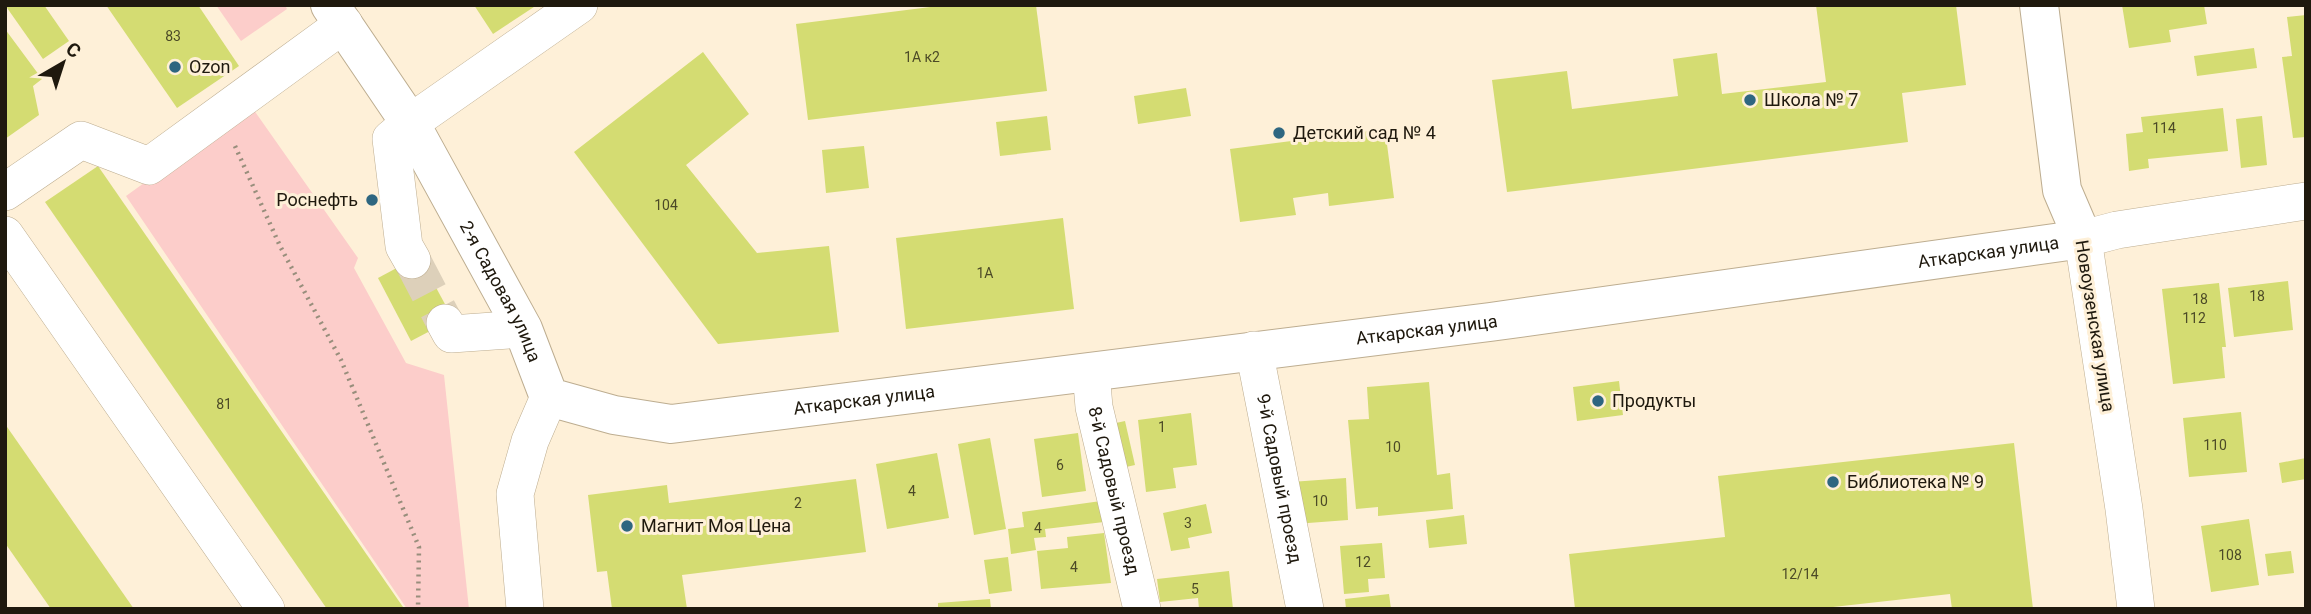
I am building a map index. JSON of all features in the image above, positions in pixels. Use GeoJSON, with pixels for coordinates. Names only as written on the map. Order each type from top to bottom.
{"type":"FeatureCollection","features":[{"type":"Feature","properties":{"kind":"main road","name":"Новоузенская улица"},"geometry":{"type":"LineString","coordinates":[[2039,5],[2062,190],[2083,239]]}},
{"type":"Feature","properties":{"kind":"main road","name":"2-я Садовая улица"},"geometry":{"type":"LineString","coordinates":[[337,15],[410,123],[523,329],[549,397]]}},
{"type":"Feature","properties":{"kind":"main road","name":"Аткарская улица"},"geometry":{"type":"LineString","coordinates":[[549,397],[614,415],[671,424],[1490,322],[2083,239]]}},
{"type":"Feature","properties":{"kind":"street"},"geometry":{"type":"LineString","coordinates":[[412,260],[404,246],[391,139],[579,5]]}},
{"type":"Feature","properties":{"kind":"street"},"geometry":{"type":"LineString","coordinates":[[5,192],[81,140],[149,166],[221,114],[337,15]]}},
{"type":"Feature","properties":{"kind":"street","name":"Аткарская улица"},"geometry":{"type":"LineString","coordinates":[[2083,239],[2117,230],[2306,201]]}},
{"type":"Feature","properties":{"kind":"street"},"geometry":{"type":"LineString","coordinates":[[5,235],[267,609]]}},
{"type":"Feature","properties":{"kind":"street","name":"Новоузенская улица"},"geometry":{"type":"LineString","coordinates":[[2083,239],[2124,509],[2136,609]]}},
{"type":"Feature","properties":{"kind":"street"},"geometry":{"type":"LineString","coordinates":[[445,323],[451,334],[523,329]]}},
{"type":"Feature","properties":{"kind":"street","name":"9-й Садовый проезд"},"geometry":{"type":"LineString","coordinates":[[1254,350],[1305,609]]}},
{"type":"Feature","properties":{"kind":"street","name":"8-й Садовый проезд"},"geometry":{"type":"LineString","coordinates":[[1091,372],[1094,407],[1142,609]]}},
{"type":"Feature","properties":{"kind":"street"},"geometry":{"type":"LineString","coordinates":[[525,609],[515,494],[530,441],[549,397]]}},
{"type":"Feature","properties":{"kind":"path"},"geometry":{"type":"LineString","coordinates":[[221,114],[280,246],[341,360],[419,547],[418,609]]}},
{"type":"Feature","properties":{"kind":"shaded area"},"geometry":{"type":"Polygon","coordinates":[[[216,5],[285,5],[287,9],[241,41],[216,5]]]}},
{"type":"Feature","properties":{"kind":"shaded area"},"geometry":{"type":"Polygon","coordinates":[[[251,106],[358,258],[354,268],[406,363],[444,375],[469,609],[407,609],[126,196],[251,106]]]}},
{"type":"Feature","properties":{"kind":"building"},"geometry":{"type":"Polygon","coordinates":[[[5,5],[44,5],[69,41],[43,59],[5,5]]]}},
{"type":"Feature","properties":{"kind":"building"},"geometry":{"type":"Polygon","coordinates":[[[106,5],[198,5],[239,66],[177,108],[106,5]]]}},
{"type":"Feature","properties":{"kind":"building"},"geometry":{"type":"Polygon","coordinates":[[[474,5],[537,5],[493,34],[474,5]]]}},
{"type":"Feature","properties":{"kind":"building"},"geometry":{"type":"Polygon","coordinates":[[[946,5],[1036,5],[1047,91],[808,120],[796,24],[946,5]]]}},
{"type":"Feature","properties":{"kind":"building"},"geometry":{"type":"Polygon","coordinates":[[[1816,5],[1956,5],[1966,85],[1902,93],[1908,142],[1507,192],[1492,80],[1567,71],[1572,109],[1678,96],[1673,59],[1717,53],[1722,94],[1826,82],[1816,5]]]}},
{"type":"Feature","properties":{"kind":"building"},"geometry":{"type":"Polygon","coordinates":[[[2122,5],[2204,5],[2207,24],[2169,30],[2171,42],[2129,48],[2122,5]]]}},
{"type":"Feature","properties":{"kind":"building"},"geometry":{"type":"Polygon","coordinates":[[[2306,15],[2306,137],[2293,138],[2282,57],[2292,56],[2287,17],[2306,15]]]}},
{"type":"Feature","properties":{"kind":"building"},"geometry":{"type":"Polygon","coordinates":[[[5,29],[42,79],[33,86],[39,115],[5,139],[5,29]]]}},
{"type":"Feature","properties":{"kind":"building"},"geometry":{"type":"Polygon","coordinates":[[[2254,48],[2257,68],[2197,76],[2194,56],[2254,48]]]}},
{"type":"Feature","properties":{"kind":"building"},"geometry":{"type":"Polygon","coordinates":[[[703,52],[749,114],[686,165],[757,253],[829,246],[839,332],[718,344],[574,152],[703,52]]]}},
{"type":"Feature","properties":{"kind":"building"},"geometry":{"type":"Polygon","coordinates":[[[1186,88],[1191,116],[1138,124],[1134,96],[1186,88]]]}},
{"type":"Feature","properties":{"kind":"building"},"geometry":{"type":"Polygon","coordinates":[[[2223,108],[2228,151],[2148,159],[2149,168],[2129,171],[2126,134],[2143,132],[2141,117],[2223,108]]]}},
{"type":"Feature","properties":{"kind":"building"},"geometry":{"type":"Polygon","coordinates":[[[1047,116],[1051,150],[1000,156],[996,122],[1047,116]]]}},
{"type":"Feature","properties":{"kind":"building"},"geometry":{"type":"Polygon","coordinates":[[[2262,116],[2267,165],[2241,168],[2236,119],[2262,116]]]}},
{"type":"Feature","properties":{"kind":"building"},"geometry":{"type":"Polygon","coordinates":[[[1385,129],[1394,198],[1329,206],[1328,193],[1293,198],[1296,215],[1240,222],[1230,149],[1385,129]]]}},
{"type":"Feature","properties":{"kind":"building"},"geometry":{"type":"Polygon","coordinates":[[[864,146],[869,188],[826,193],[822,150],[864,146]]]}},
{"type":"Feature","properties":{"kind":"building"},"geometry":{"type":"Polygon","coordinates":[[[98,166],[403,607],[327,609],[45,202],[98,166]]]}},
{"type":"Feature","properties":{"kind":"building"},"geometry":{"type":"Polygon","coordinates":[[[1063,218],[1074,309],[906,329],[896,238],[1063,218]]]}},
{"type":"Feature","properties":{"kind":"building"},"geometry":{"type":"Polygon","coordinates":[[[419,256],[453,319],[411,341],[378,278],[419,256]]]}},
{"type":"Feature","properties":{"kind":"building"},"geometry":{"type":"Polygon","coordinates":[[[2288,281],[2293,330],[2234,337],[2228,288],[2288,281]]]}},
{"type":"Feature","properties":{"kind":"building"},"geometry":{"type":"Polygon","coordinates":[[[2219,283],[2226,347],[2222,347],[2225,378],[2173,384],[2162,289],[2219,283]]]}},
{"type":"Feature","properties":{"kind":"building","name":"Продукты"},"geometry":{"type":"Polygon","coordinates":[[[1619,381],[1623,415],[1577,421],[1573,387],[1619,381]]]}},
{"type":"Feature","properties":{"kind":"building"},"geometry":{"type":"Polygon","coordinates":[[[1429,382],[1437,475],[1450,473],[1453,509],[1378,516],[1378,507],[1356,509],[1348,420],[1369,419],[1367,387],[1429,382]]]}},
{"type":"Feature","properties":{"kind":"building"},"geometry":{"type":"Polygon","coordinates":[[[2241,412],[2247,472],[2189,477],[2183,418],[2241,412]]]}},
{"type":"Feature","properties":{"kind":"building"},"geometry":{"type":"Polygon","coordinates":[[[1191,413],[1197,465],[1173,468],[1176,488],[1146,492],[1138,420],[1191,413]]]}},
{"type":"Feature","properties":{"kind":"building"},"geometry":{"type":"Polygon","coordinates":[[[1125,421],[1135,465],[1117,469],[1107,425],[1125,421]]]}},
{"type":"Feature","properties":{"kind":"building"},"geometry":{"type":"Polygon","coordinates":[[[5,424],[134,609],[51,609],[5,543],[5,424]]]}},
{"type":"Feature","properties":{"kind":"building"},"geometry":{"type":"Polygon","coordinates":[[[1078,433],[1086,491],[1042,497],[1034,439],[1078,433]]]}},
{"type":"Feature","properties":{"kind":"building"},"geometry":{"type":"Polygon","coordinates":[[[990,438],[1006,529],[974,535],[958,444],[990,438]]]}},
{"type":"Feature","properties":{"kind":"building"},"geometry":{"type":"Polygon","coordinates":[[[2014,443],[2033,609],[1952,609],[1950,594],[1815,609],[1575,609],[1569,554],[1725,537],[1718,476],[2014,443]]]}},
{"type":"Feature","properties":{"kind":"building"},"geometry":{"type":"Polygon","coordinates":[[[937,453],[949,518],[887,529],[876,464],[937,453]]]}},
{"type":"Feature","properties":{"kind":"building"},"geometry":{"type":"Polygon","coordinates":[[[2306,458],[2306,479],[2282,483],[2279,463],[2306,458]]]}},
{"type":"Feature","properties":{"kind":"building"},"geometry":{"type":"Polygon","coordinates":[[[1346,478],[1348,520],[1295,524],[1291,482],[1346,478]]]}},
{"type":"Feature","properties":{"kind":"building"},"geometry":{"type":"Polygon","coordinates":[[[856,479],[866,552],[682,575],[687,609],[612,609],[607,571],[597,572],[588,495],[667,485],[669,503],[856,479]]]}},
{"type":"Feature","properties":{"kind":"building"},"geometry":{"type":"Polygon","coordinates":[[[1101,501],[1104,522],[1045,529],[1046,537],[1034,538],[1036,550],[1011,554],[1008,529],[1024,527],[1022,512],[1101,501]]]}},
{"type":"Feature","properties":{"kind":"building"},"geometry":{"type":"Polygon","coordinates":[[[1206,504],[1212,533],[1188,538],[1190,548],[1171,551],[1163,513],[1206,504]]]}},
{"type":"Feature","properties":{"kind":"building"},"geometry":{"type":"Polygon","coordinates":[[[1464,515],[1467,544],[1429,548],[1426,520],[1464,515]]]}},
{"type":"Feature","properties":{"kind":"building"},"geometry":{"type":"Polygon","coordinates":[[[2249,519],[2259,585],[2211,592],[2201,526],[2249,519]]]}},
{"type":"Feature","properties":{"kind":"building"},"geometry":{"type":"Polygon","coordinates":[[[1104,533],[1111,583],[1041,589],[1037,551],[1068,548],[1067,537],[1104,533]]]}},
{"type":"Feature","properties":{"kind":"building"},"geometry":{"type":"Polygon","coordinates":[[[1382,543],[1385,578],[1368,579],[1369,592],[1344,594],[1340,546],[1382,543]]]}},
{"type":"Feature","properties":{"kind":"building"},"geometry":{"type":"Polygon","coordinates":[[[2291,551],[2294,573],[2268,576],[2265,554],[2291,551]]]}},
{"type":"Feature","properties":{"kind":"building"},"geometry":{"type":"Polygon","coordinates":[[[1008,557],[1012,591],[989,594],[984,560],[1008,557]]]}},
{"type":"Feature","properties":{"kind":"building"},"geometry":{"type":"Polygon","coordinates":[[[1229,571],[1233,609],[1199,609],[1198,598],[1160,602],[1157,579],[1229,571]]]}},
{"type":"Feature","properties":{"kind":"building"},"geometry":{"type":"Polygon","coordinates":[[[1389,594],[1391,609],[1346,609],[1345,599],[1389,594]]]}},
{"type":"Feature","properties":{"kind":"building"},"geometry":{"type":"Polygon","coordinates":[[[990,599],[991,609],[938,609],[938,603],[990,599]]]}},
{"type":"Feature","properties":{"kind":"tunnel"},"geometry":{"type":"LineString","coordinates":[[412,260],[445,323]]}},
{"type":"Feature","properties":{"kind":"place","name":"Ozon"},"geometry":{"type":"Point","coordinates":[175,67]}},
{"type":"Feature","properties":{"kind":"place","name":"Школа № 7"},"geometry":{"type":"Point","coordinates":[1750,100]}},
{"type":"Feature","properties":{"kind":"place","name":"Детский сад № 4"},"geometry":{"type":"Point","coordinates":[1279,133]}},
{"type":"Feature","properties":{"kind":"place","name":"Роснефть"},"geometry":{"type":"Point","coordinates":[372,200]}},
{"type":"Feature","properties":{"kind":"place","name":"Продукты"},"geometry":{"type":"Point","coordinates":[1598,401]}},
{"type":"Feature","properties":{"kind":"place","name":"Библиотека № 9"},"geometry":{"type":"Point","coordinates":[1833,482]}},
{"type":"Feature","properties":{"kind":"place","name":"Магнит Моя Цена"},"geometry":{"type":"Point","coordinates":[627,526]}}]}
